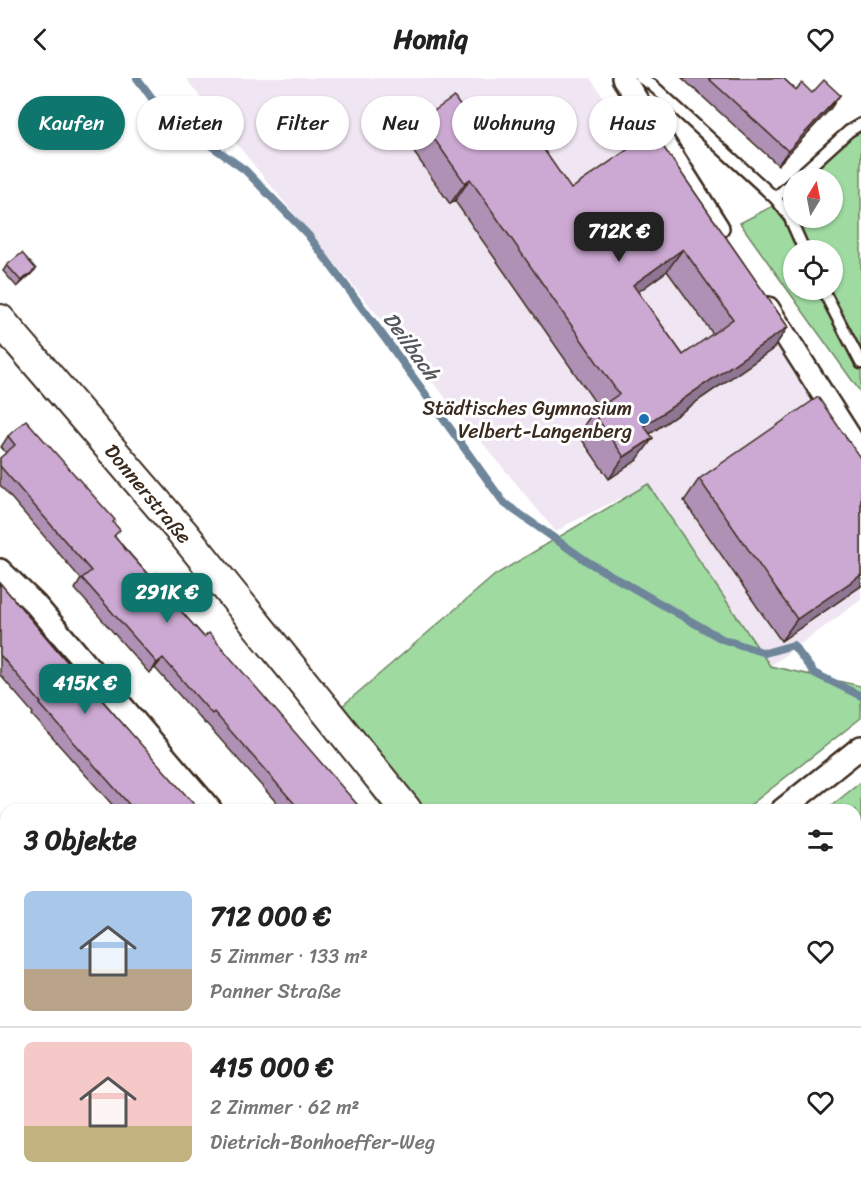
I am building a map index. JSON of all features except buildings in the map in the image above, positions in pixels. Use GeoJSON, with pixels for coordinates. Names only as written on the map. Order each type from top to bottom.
{"type":"FeatureCollection","features":[{"type":"Feature","properties":{"kind":"main road","name":"Donnerstraße"},"geometry":{"type":"LineString","coordinates":[[0,320],[182,532],[401,804]]}},
{"type":"Feature","properties":{"kind":"street"},"geometry":{"type":"LineString","coordinates":[[623,78],[729,246]]}},
{"type":"Feature","properties":{"kind":"street"},"geometry":{"type":"LineString","coordinates":[[761,296],[861,454]]}},
{"type":"Feature","properties":{"kind":"street"},"geometry":{"type":"LineString","coordinates":[[0,570],[35,604],[206,804]]}},
{"type":"Feature","properties":{"kind":"street"},"geometry":{"type":"LineString","coordinates":[[790,804],[861,747]]}},
{"type":"Feature","properties":{"kind":"lane"},"geometry":{"type":"LineString","coordinates":[[641,78],[652,85],[775,198],[789,216],[800,240]]}},
{"type":"Feature","properties":{"kind":"lane"},"geometry":{"type":"LineString","coordinates":[[808,168],[849,131],[861,124]]}},
{"type":"Feature","properties":{"kind":"lane"},"geometry":{"type":"LineString","coordinates":[[775,198],[783,191]]}},
{"type":"Feature","properties":{"kind":"lane"},"geometry":{"type":"LineString","coordinates":[[828,300],[861,363]]}},
{"type":"Feature","properties":{"kind":"shaded area","name":"Städtisches Gymnasium Velbert-Langenberg"},"geometry":{"type":"Polygon","coordinates":[[[186,78],[590,78],[603,96],[589,96],[589,150],[641,150],[789,358],[861,480],[861,600],[770,666],[649,484],[556,532],[242,150],[244,150],[244,96],[199,96],[186,78]]]}},
{"type":"Feature","properties":{"kind":"green space"},"geometry":{"type":"Polygon","coordinates":[[[861,126],[861,393],[795,300],[843,300],[843,240],[783,240],[783,283],[740,223],[771,207],[783,195],[783,228],[843,228],[843,168],[813,168],[861,126]]]}},
{"type":"Feature","properties":{"kind":"green space"},"geometry":{"type":"Polygon","coordinates":[[[648,484],[770,666],[861,686],[861,718],[752,804],[379,804],[320,725],[495,575],[648,484]]]}},
{"type":"Feature","properties":{"kind":"green space"},"geometry":{"type":"Polygon","coordinates":[[[861,782],[861,804],[834,804],[861,782]]]}},
{"type":"Feature","properties":{"kind":"waterway","name":"Deilbach"},"geometry":{"type":"LineString","coordinates":[[137,78],[160,109],[245,170],[308,235],[504,503],[588,562],[722,639],[765,653],[793,645],[814,673],[861,696]]}},
{"type":"Feature","properties":{"kind":"place","name":"Städtisches Gymnasium Velbert-Langenberg"},"geometry":{"type":"Point","coordinates":[644,419]}}]}
